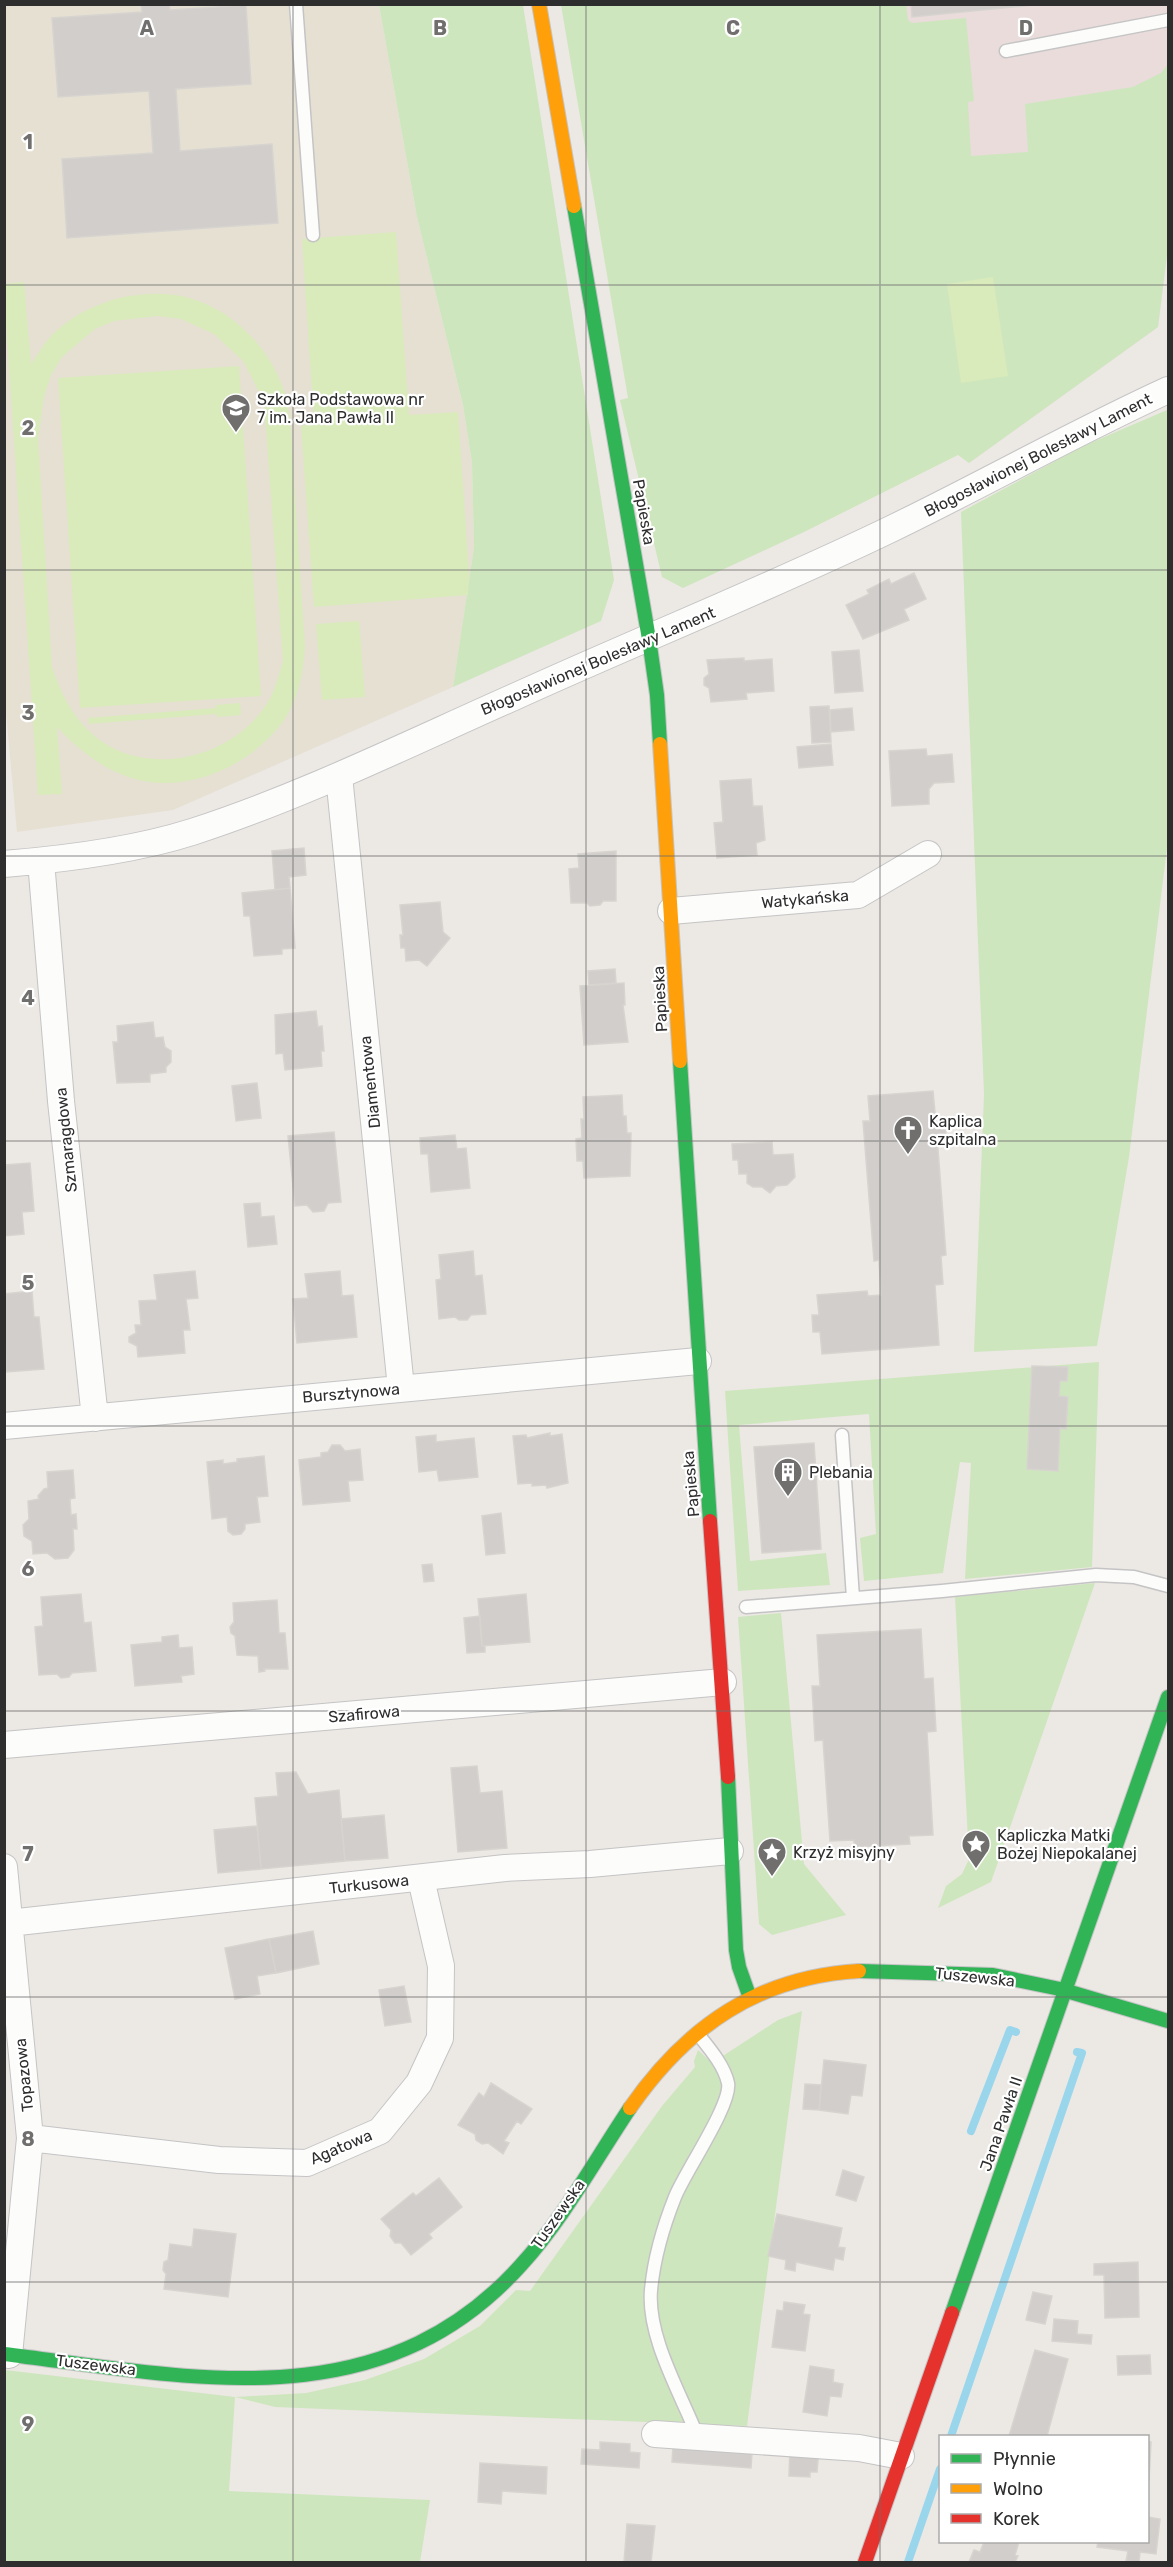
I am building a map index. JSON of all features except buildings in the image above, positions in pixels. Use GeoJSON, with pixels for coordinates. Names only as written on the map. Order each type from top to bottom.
{"type":"FeatureCollection","features":[{"type":"Feature","properties":{"kind":"street","name":"Papieska"},"geometry":{"type":"LineString","coordinates":[[540,4],[657,695],[698,1361],[723,1682],[736,1950],[739,1967],[750,1998]]}},
{"type":"Feature","properties":{"kind":"street","name":"Błogosławionej Bolesławy Lament"},"geometry":{"type":"LineString","coordinates":[[4,864],[83,855],[189,833],[339,776],[891,529],[1107,418],[1168,390]]}},
{"type":"Feature","properties":{"kind":"street","name":"Diamentowa"},"geometry":{"type":"LineString","coordinates":[[339,776],[401,1388]]}},
{"type":"Feature","properties":{"kind":"street","name":"Watykańska"},"geometry":{"type":"LineString","coordinates":[[671,911],[858,894],[928,854]]}},
{"type":"Feature","properties":{"kind":"street","name":"Szmaragdowa"},"geometry":{"type":"LineString","coordinates":[[41,861],[61,1101],[95,1418]]}},
{"type":"Feature","properties":{"kind":"street","name":"Bursztynowa"},"geometry":{"type":"LineString","coordinates":[[4,1426],[698,1361]]}},
{"type":"Feature","properties":{"kind":"street","name":"Szafirowa"},"geometry":{"type":"LineString","coordinates":[[4,1745],[723,1682]]}},
{"type":"Feature","properties":{"kind":"street","name":"Jana Pawła II"},"geometry":{"type":"LineString","coordinates":[[865,2562],[1168,1696]]}},
{"type":"Feature","properties":{"kind":"street","name":"Turkusowa"},"geometry":{"type":"LineString","coordinates":[[9,1923],[505,1868],[590,1864],[730,1851]]}},
{"type":"Feature","properties":{"kind":"street","name":"Topazowa"},"geometry":{"type":"LineString","coordinates":[[4,1867],[30,2138],[7,2355]]}},
{"type":"Feature","properties":{"kind":"street","name":"Agatowa"},"geometry":{"type":"LineString","coordinates":[[30,2138],[219,2160],[307,2163],[380,2131],[419,2083],[441,2038],[441,1966],[420,1879]]}},
{"type":"Feature","properties":{"kind":"street","name":"Tuszewska"},"geometry":{"type":"LineString","coordinates":[[7,2355],[224,2380],[274,2379],[330,2374],[419,2344],[489,2298],[533,2252],[645,2087],[670,2056],[696,2032],[724,2012],[750,1998],[822,1975],[894,1971],[993,1975],[1065,1992],[1168,2021]]}},
{"type":"Feature","properties":{"kind":"street"},"geometry":{"type":"LineString","coordinates":[[656,2434],[697,2435],[859,2448],[901,2456]]}},
{"type":"Feature","properties":{"kind":"lane"},"geometry":{"type":"LineString","coordinates":[[296,4],[313,235]]}},
{"type":"Feature","properties":{"kind":"lane"},"geometry":{"type":"LineString","coordinates":[[1006,51],[1168,20]]}},
{"type":"Feature","properties":{"kind":"lane"},"geometry":{"type":"LineString","coordinates":[[842,1435],[853,1598]]}},
{"type":"Feature","properties":{"kind":"lane"},"geometry":{"type":"LineString","coordinates":[[746,1606],[1096,1575],[1134,1577],[1168,1586]]}},
{"type":"Feature","properties":{"kind":"lane"},"geometry":{"type":"LineString","coordinates":[[696,2032],[719,2064],[728,2084],[728,2095],[724,2108],[698,2150],[675,2196],[659,2243],[651,2292],[656,2336],[697,2435]]}},
{"type":"Feature","properties":{"kind":"shaded area","name":"Szkoła Podstawowa nr 7 im. Jana Pawła II"},"geometry":{"type":"Polygon","coordinates":[[[4,5],[379,5],[417,217],[463,405],[472,463],[474,547],[453,687],[173,810],[17,832],[4,691],[4,5]]]}},
{"type":"Feature","properties":{"kind":"shaded area"},"geometry":{"type":"Polygon","coordinates":[[[895,5],[1168,5],[1168,247],[1158,327],[969,463],[895,5]]]}},
{"type":"Feature","properties":{"kind":"green space"},"geometry":{"type":"Polygon","coordinates":[[[906,4],[908,20],[912,23],[966,18],[974,101],[968,102],[971,156],[1028,152],[1025,104],[1133,87],[1161,73],[1168,64],[1168,247],[1158,327],[969,463],[958,455],[804,532],[683,588],[662,577],[620,400],[628,398],[561,5],[906,4]]]}},
{"type":"Feature","properties":{"kind":"green space"},"geometry":{"type":"Polygon","coordinates":[[[379,5],[523,5],[614,580],[601,621],[453,687],[474,547],[472,463],[463,405],[417,217],[379,5]]]}},
{"type":"Feature","properties":{"kind":"green space"},"geometry":{"type":"Polygon","coordinates":[[[396,232],[409,415],[458,412],[469,573],[468,595],[314,607],[301,426],[314,424],[302,239],[396,232]]]}},
{"type":"Feature","properties":{"kind":"green space"},"geometry":{"type":"Polygon","coordinates":[[[993,277],[1008,376],[961,383],[947,284],[993,277]]]}},
{"type":"Feature","properties":{"kind":"green space"},"geometry":{"type":"Polygon","coordinates":[[[24,282],[31,364],[52,335],[76,316],[118,298],[164,294],[204,303],[222,312],[254,339],[277,373],[287,402],[291,425],[305,645],[303,665],[296,696],[282,723],[250,754],[231,766],[189,781],[167,783],[144,781],[104,766],[79,748],[57,727],[62,794],[38,795],[5,284],[24,282]],[[157,316],[114,321],[95,329],[62,357],[51,375],[44,397],[38,438],[52,667],[55,676],[72,711],[91,733],[112,748],[136,756],[162,759],[187,757],[212,749],[234,737],[254,720],[269,700],[283,661],[264,402],[244,362],[214,334],[181,319],[157,316]]]}},
{"type":"Feature","properties":{"kind":"green space"},"geometry":{"type":"Polygon","coordinates":[[[239,366],[261,696],[80,708],[58,378],[239,366]]]}},
{"type":"Feature","properties":{"kind":"green space"},"geometry":{"type":"Polygon","coordinates":[[[1167,410],[1168,840],[1129,1157],[1097,1346],[974,1352],[984,1094],[961,512],[1083,446],[1167,410]]]}},
{"type":"Feature","properties":{"kind":"green space"},"geometry":{"type":"Polygon","coordinates":[[[359,621],[365,697],[322,700],[316,624],[359,621]]]}},
{"type":"Feature","properties":{"kind":"green space"},"geometry":{"type":"Polygon","coordinates":[[[240,703],[241,715],[217,717],[217,714],[89,724],[88,718],[216,708],[216,705],[240,703]]]}},
{"type":"Feature","properties":{"kind":"green space"},"geometry":{"type":"Polygon","coordinates":[[[1099,1362],[1092,1567],[965,1579],[971,1463],[960,1462],[943,1573],[864,1581],[860,1538],[876,1534],[869,1414],[739,1425],[750,1561],[826,1553],[830,1585],[738,1591],[725,1391],[1099,1362]]]}},
{"type":"Feature","properties":{"kind":"green space"},"geometry":{"type":"Polygon","coordinates":[[[1095,1583],[991,1882],[938,1908],[946,1886],[962,1874],[969,1859],[955,1597],[1095,1583]]]}},
{"type":"Feature","properties":{"kind":"green space"},"geometry":{"type":"Polygon","coordinates":[[[781,1613],[804,1864],[846,1915],[772,1935],[759,1924],[738,1617],[781,1613]]]}},
{"type":"Feature","properties":{"kind":"green space"},"geometry":{"type":"Polygon","coordinates":[[[802,2011],[747,2426],[275,2407],[235,2397],[306,2393],[365,2380],[424,2359],[480,2326],[516,2290],[530,2291],[662,2106],[695,2067],[694,2061],[698,2050],[712,2063],[778,2020],[802,2011]]]}},
{"type":"Feature","properties":{"kind":"green space"},"geometry":{"type":"Polygon","coordinates":[[[5,2370],[235,2397],[229,2491],[430,2500],[420,2562],[5,2562],[5,2370]]]}},
{"type":"Feature","properties":{"kind":"waterway"},"geometry":{"type":"LineString","coordinates":[[971,2131],[1010,2030],[1016,2032]]}},
{"type":"Feature","properties":{"kind":"waterway"},"geometry":{"type":"LineString","coordinates":[[951,2435],[1082,2053],[1077,2052]]}},
{"type":"Feature","properties":{"kind":"waterway"},"geometry":{"type":"LineString","coordinates":[[908,2562],[939,2472]]}},
{"type":"Feature","properties":{"kind":"traffic: fast"},"geometry":{"type":"LineString","coordinates":[[574,206],[649,639],[657,695],[660,744]]}},
{"type":"Feature","properties":{"kind":"traffic: fast"},"geometry":{"type":"LineString","coordinates":[[680,1061],[710,1521]]}},
{"type":"Feature","properties":{"kind":"traffic: fast"},"geometry":{"type":"LineString","coordinates":[[952,2313],[1168,1697]]}},
{"type":"Feature","properties":{"kind":"traffic: fast"},"geometry":{"type":"LineString","coordinates":[[728,1777],[736,1950],[739,1967],[750,1998]]}},
{"type":"Feature","properties":{"kind":"traffic: fast"},"geometry":{"type":"LineString","coordinates":[[859,1971],[993,1975],[1060,1989],[1168,2021]]}},
{"type":"Feature","properties":{"kind":"traffic: fast"},"geometry":{"type":"LineString","coordinates":[[4,2354],[143,2372],[212,2377],[279,2377],[344,2368],[407,2348],[466,2315],[521,2265],[565,2208],[630,2108]]}},
{"type":"Feature","properties":{"kind":"traffic: slow"},"geometry":{"type":"LineString","coordinates":[[539,4],[574,206]]}},
{"type":"Feature","properties":{"kind":"traffic: slow"},"geometry":{"type":"LineString","coordinates":[[660,744],[680,1061]]}},
{"type":"Feature","properties":{"kind":"traffic: slow"},"geometry":{"type":"LineString","coordinates":[[630,2108],[676,2053],[701,2030],[728,2011],[757,1995],[789,1983],[822,1975],[859,1971]]}},
{"type":"Feature","properties":{"kind":"traffic: jam"},"geometry":{"type":"LineString","coordinates":[[710,1521],[728,1777]]}},
{"type":"Feature","properties":{"kind":"traffic: jam"},"geometry":{"type":"LineString","coordinates":[[865,2562],[952,2313]]}},
{"type":"Feature","properties":{"kind":"place","name":"Szkoła Podstawowa nr 7 im. Jana Pawła II"},"geometry":{"type":"Point","coordinates":[236,434]}},
{"type":"Feature","properties":{"kind":"place","name":"Kaplica szpitalna"},"geometry":{"type":"Point","coordinates":[908,1156]}},
{"type":"Feature","properties":{"kind":"place","name":"Plebania"},"geometry":{"type":"Point","coordinates":[788,1498]}},
{"type":"Feature","properties":{"kind":"place","name":"Kapliczka Matki Bożej Niepokalanej"},"geometry":{"type":"Point","coordinates":[976,1870]}},
{"type":"Feature","properties":{"kind":"place","name":"Krzyż misyjny"},"geometry":{"type":"Point","coordinates":[772,1878]}}]}
